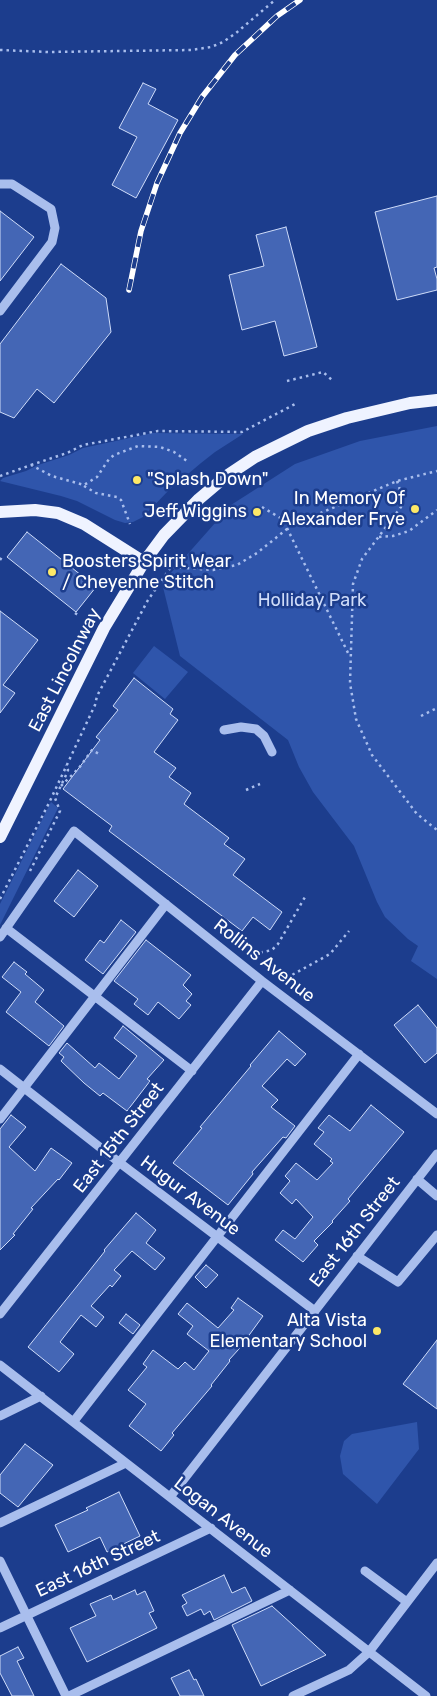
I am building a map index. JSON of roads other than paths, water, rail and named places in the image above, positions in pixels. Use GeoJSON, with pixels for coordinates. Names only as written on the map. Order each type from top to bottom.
{"type":"FeatureCollection","features":[{"type":"Feature","properties":{"kind":"main road","name":"East Lincolnway"},"geometry":{"type":"LineString","coordinates":[[0,837],[104,628],[144,562],[164,535],[199,499],[225,477],[254,457],[308,431],[346,418],[437,400]]}},
{"type":"Feature","properties":{"kind":"main road"},"geometry":{"type":"LineString","coordinates":[[0,512],[35,510],[58,513],[84,524],[144,562]]}},
{"type":"Feature","properties":{"kind":"street"},"geometry":{"type":"LineString","coordinates":[[0,184],[12,184],[51,209],[55,228],[52,242],[0,311]]}},
{"type":"Feature","properties":{"kind":"street"},"geometry":{"type":"LineString","coordinates":[[224,730],[241,727],[256,729],[267,740],[272,752]]}},
{"type":"Feature","properties":{"kind":"street","name":"Rollins Avenue"},"geometry":{"type":"LineString","coordinates":[[6,928],[74,830],[262,981],[437,1114]]}},
{"type":"Feature","properties":{"kind":"street"},"geometry":{"type":"LineString","coordinates":[[0,1119],[166,904]]}},
{"type":"Feature","properties":{"kind":"street"},"geometry":{"type":"LineString","coordinates":[[0,937],[6,928],[192,1071]]}},
{"type":"Feature","properties":{"kind":"street","name":"East 15th Street"},"geometry":{"type":"LineString","coordinates":[[0,1314],[262,981]]}},
{"type":"Feature","properties":{"kind":"street"},"geometry":{"type":"LineString","coordinates":[[74,1421],[358,1054]]}},
{"type":"Feature","properties":{"kind":"street","name":"Hugur Avenue"},"geometry":{"type":"LineString","coordinates":[[0,1069],[120,1163],[314,1310]]}},
{"type":"Feature","properties":{"kind":"street","name":"East 16th Street"},"geometry":{"type":"LineString","coordinates":[[170,1496],[437,1154]]}},
{"type":"Feature","properties":{"kind":"street"},"geometry":{"type":"LineString","coordinates":[[417,1180],[437,1196]]}},
{"type":"Feature","properties":{"kind":"street"},"geometry":{"type":"LineString","coordinates":[[357,1256],[398,1282],[437,1235]]}},
{"type":"Feature","properties":{"kind":"street","name":"Logan Avenue"},"geometry":{"type":"LineString","coordinates":[[0,1365],[426,1696]]}},
{"type":"Feature","properties":{"kind":"street"},"geometry":{"type":"LineString","coordinates":[[0,1416],[41,1396]]}},
{"type":"Feature","properties":{"kind":"street"},"geometry":{"type":"LineString","coordinates":[[0,1523],[126,1463]]}},
{"type":"Feature","properties":{"kind":"street","name":"East 16th Street"},"geometry":{"type":"LineString","coordinates":[[0,1628],[211,1528]]}},
{"type":"Feature","properties":{"kind":"street"},"geometry":{"type":"LineString","coordinates":[[0,1561],[67,1696],[290,1590]]}},
{"type":"Feature","properties":{"kind":"street"},"geometry":{"type":"LineString","coordinates":[[293,1696],[349,1670],[369,1652],[437,1563]]}},
{"type":"Feature","properties":{"kind":"street"},"geometry":{"type":"LineString","coordinates":[[366,1571],[407,1602]]}},
{"type":"Feature","properties":{"kind":"railway"},"geometry":{"type":"LineString","coordinates":[[129,290],[141,231],[157,183],[180,133],[202,97],[235,55],[277,16],[300,0]]}},
{"type":"Feature","properties":{"kind":"place","name":"\"Splash Down\""},"geometry":{"type":"Point","coordinates":[137,480]}},
{"type":"Feature","properties":{"kind":"place","name":"In Memory Of Alexander Frye"},"geometry":{"type":"Point","coordinates":[415,509]}},
{"type":"Feature","properties":{"kind":"place","name":"Jeff Wiggins"},"geometry":{"type":"Point","coordinates":[257,512]}},
{"type":"Feature","properties":{"kind":"place","name":"Boosters Spirit Wear / Cheyenne Stitch"},"geometry":{"type":"Point","coordinates":[52,572]}},
{"type":"Feature","properties":{"kind":"place","name":"Alta Vista Elementary School"},"geometry":{"type":"Point","coordinates":[377,1331]}},
{"type":"Feature","properties":{"kind":"park label","name":"Holliday Park"},"geometry":{"type":"Point","coordinates":[312,601]}}]}
